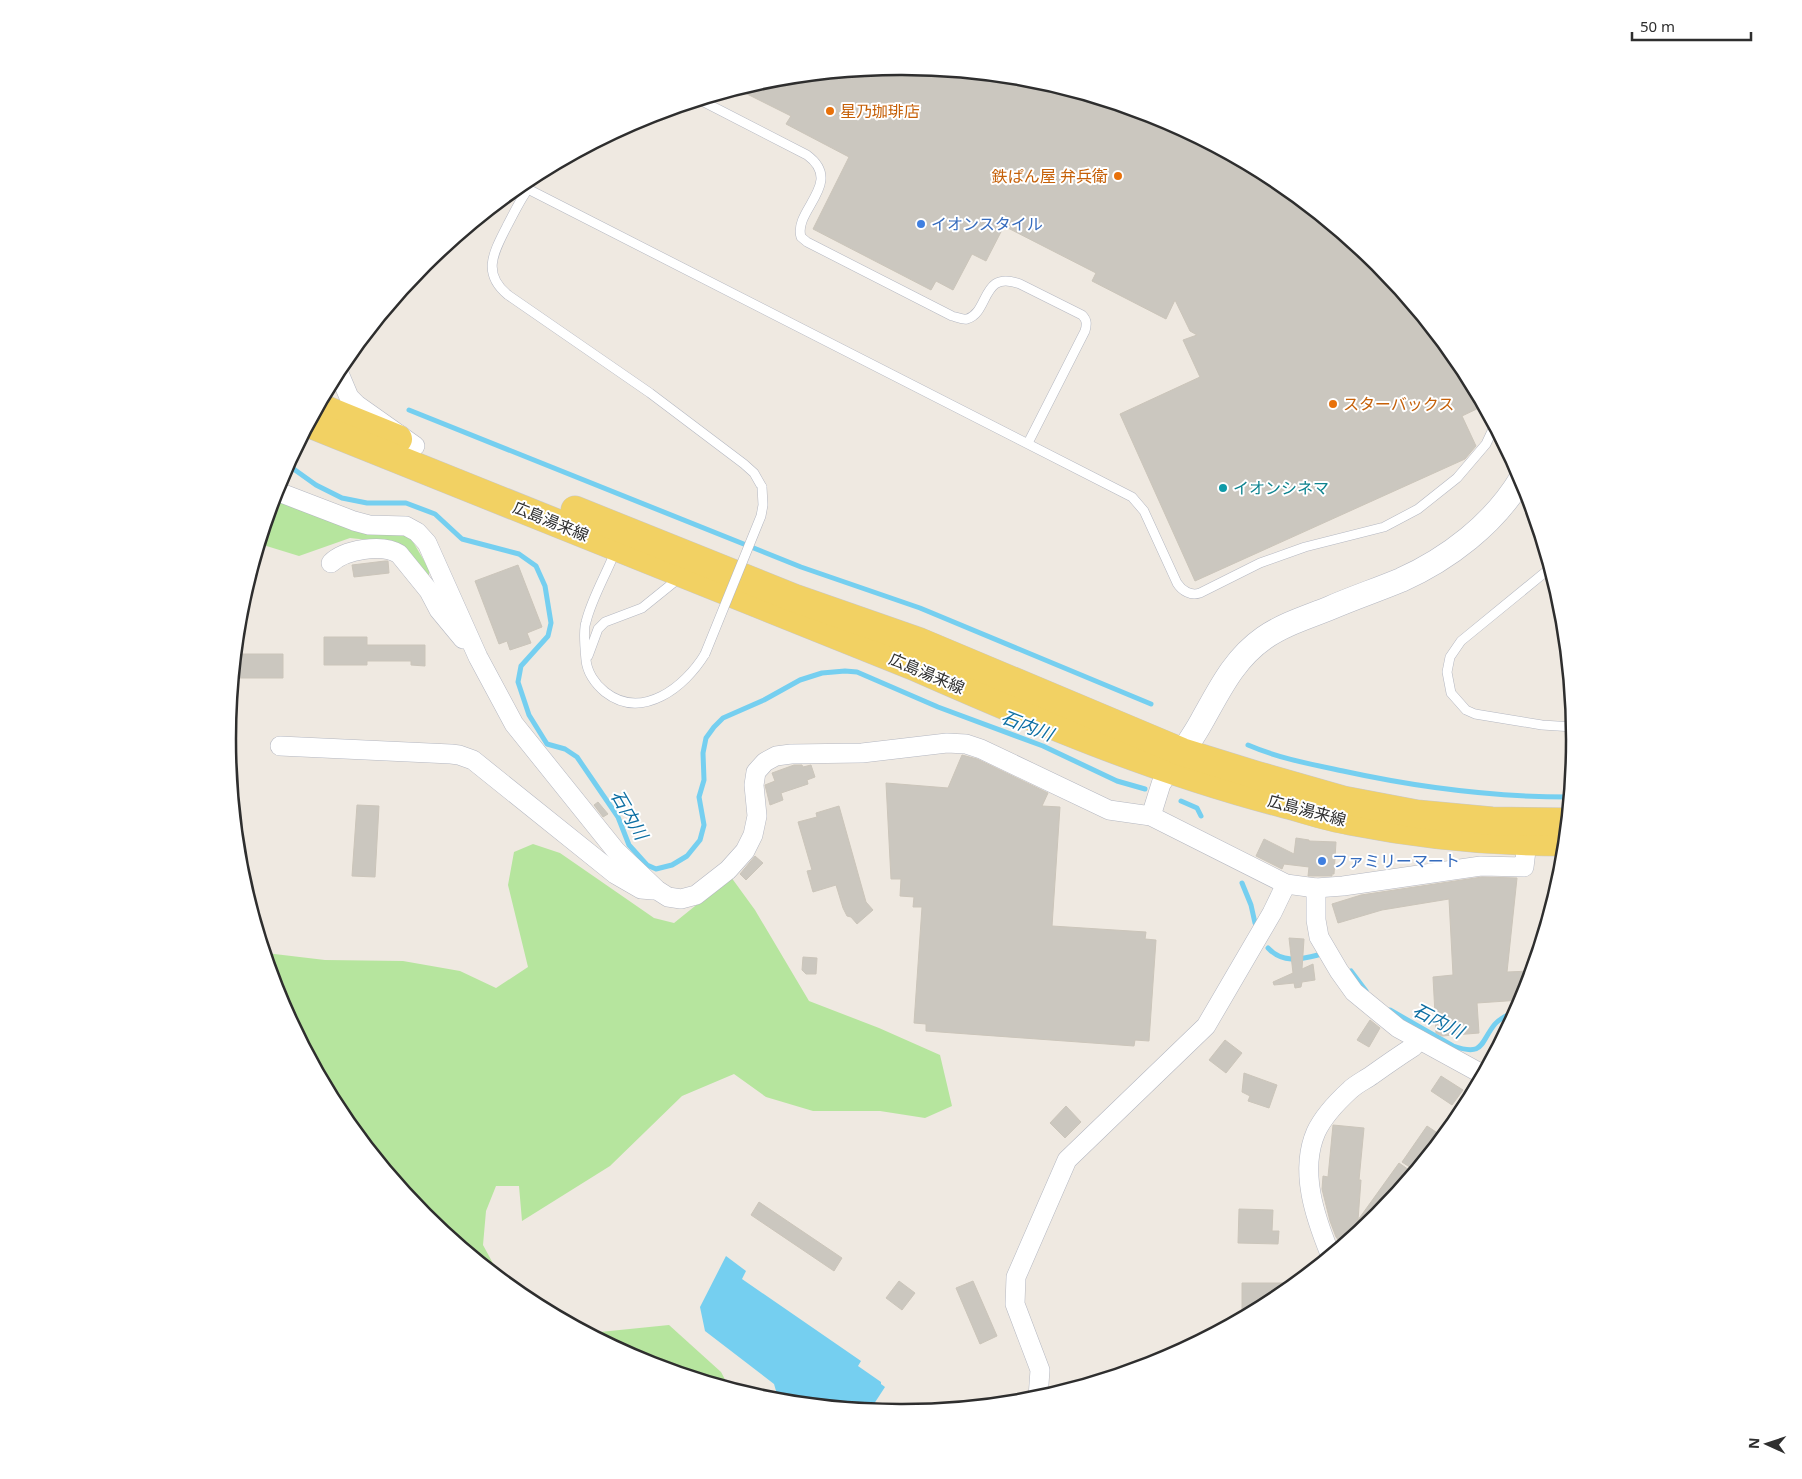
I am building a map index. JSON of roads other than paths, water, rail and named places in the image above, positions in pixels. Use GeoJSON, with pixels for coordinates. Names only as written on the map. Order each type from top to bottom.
{"type":"FeatureCollection","features":[{"type":"Feature","properties":{"kind":"main road","name":"広島湯来線"},"geometry":{"type":"LineString","coordinates":[[325,409],[794,598],[920,642],[1258,797],[1349,821],[1423,833],[1488,840],[1557,842]]}},
{"type":"Feature","properties":{"kind":"main road","name":"広島湯来線"},"geometry":{"type":"LineString","coordinates":[[316,426],[913,666],[1011,710],[1134,758],[1176,761],[1256,775],[1343,800],[1417,814],[1492,821],[1560,822]]}},
{"type":"Feature","properties":{"kind":"main road"},"geometry":{"type":"LineString","coordinates":[[569,528],[595,552],[612,559],[783,627],[856,644]]}},
{"type":"Feature","properties":{"kind":"street"},"geometry":{"type":"LineString","coordinates":[[342,380],[349,397],[357,405],[415,446]]}},
{"type":"Feature","properties":{"kind":"street"},"geometry":{"type":"LineString","coordinates":[[1151,816],[1161,784],[1203,720],[1227,676],[1253,646],[1291,624],[1394,583],[1437,561],[1469,539],[1516,488]]}},
{"type":"Feature","properties":{"kind":"street"},"geometry":{"type":"LineString","coordinates":[[284,494],[354,521],[369,525],[406,526],[417,532],[427,543],[478,657],[514,724],[616,851],[657,890],[668,897],[681,899],[696,895],[728,870],[745,851],[753,835],[757,816],[754,786],[756,772],[765,762],[776,756],[791,754],[862,753],[947,744],[966,744],[981,748],[1109,810],[1151,816],[1286,884],[1316,888],[1378,882],[1481,866],[1524,867],[1527,842]]}},
{"type":"Feature","properties":{"kind":"street"},"geometry":{"type":"LineString","coordinates":[[331,563],[345,553],[375,549],[393,550],[399,554],[429,592],[439,610],[478,657]]}},
{"type":"Feature","properties":{"kind":"street"},"geometry":{"type":"LineString","coordinates":[[280,746],[451,754],[465,757],[481,767],[614,874],[641,889],[657,890]]}},
{"type":"Feature","properties":{"kind":"street"},"geometry":{"type":"LineString","coordinates":[[1039,1389],[1040,1370],[1015,1304],[1016,1277],[1067,1160],[1206,1026],[1272,913],[1286,884]]}},
{"type":"Feature","properties":{"kind":"street"},"geometry":{"type":"LineString","coordinates":[[1316,888],[1316,929],[1339,971],[1354,992],[1398,1028],[1477,1071]]}},
{"type":"Feature","properties":{"kind":"street"},"geometry":{"type":"LineString","coordinates":[[1328,1249],[1320,1231],[1309,1175],[1310,1152],[1317,1131],[1332,1109],[1351,1089],[1413,1047],[1419,1040]]}},
{"type":"Feature","properties":{"kind":"lane"},"geometry":{"type":"LineString","coordinates":[[708,104],[807,155],[814,162],[820,173],[819,189],[800,228],[801,237],[807,242],[952,316],[962,319],[973,316],[993,286],[1003,281],[1012,281],[1020,284],[1082,315],[1085,319],[1085,331],[1028,443]]}},
{"type":"Feature","properties":{"kind":"lane"},"geometry":{"type":"LineString","coordinates":[[529,189],[1127,494],[1136,500],[1144,511],[1177,583],[1186,592],[1195,594],[1260,563],[1305,547],[1384,527],[1418,509],[1457,478],[1486,444],[1491,434]]}},
{"type":"Feature","properties":{"kind":"lane"},"geometry":{"type":"LineString","coordinates":[[523,193],[494,252],[492,268],[497,284],[508,295],[650,393],[744,464],[754,473],[762,487],[763,505],[761,516],[705,654],[674,688],[659,698],[644,702],[628,702],[606,693],[592,677],[586,661],[585,623],[612,559]]}},
{"type":"Feature","properties":{"kind":"lane"},"geometry":{"type":"LineString","coordinates":[[1544,573],[1461,641],[1450,657],[1447,679],[1454,698],[1466,710],[1475,714],[1542,725],[1565,727]]}},
{"type":"Feature","properties":{"kind":"lane"},"geometry":{"type":"LineString","coordinates":[[586,661],[598,630],[605,622],[642,608],[673,583]]}},
{"type":"Feature","properties":{"kind":"water"},"geometry":{"type":"Polygon","coordinates":[[[726,1256],[746,1271],[742,1279],[861,1361],[858,1366],[885,1387],[874,1403],[814,1398],[776,1392],[774,1384],[705,1331],[700,1307],[726,1256]]]}},
{"type":"Feature","properties":{"kind":"waterway"},"geometry":{"type":"LineString","coordinates":[[409,410],[801,567],[920,608],[1151,704]]}},
{"type":"Feature","properties":{"kind":"waterway","name":"石内川"},"geometry":{"type":"LineString","coordinates":[[294,469],[316,485],[342,498],[367,503],[406,503],[435,514],[462,539],[519,554],[536,566],[545,586],[551,623],[548,636],[521,666],[518,682],[529,715],[547,744],[565,749],[577,757],[618,817],[629,845],[647,865],[656,869],[672,865],[687,856],[700,840],[704,825],[699,797],[704,780],[703,753],[706,738],[714,727],[723,718],[764,700],[800,680],[822,673],[857,672],[938,707],[1043,746],[1117,781],[1145,789]]}},
{"type":"Feature","properties":{"kind":"waterway"},"geometry":{"type":"LineString","coordinates":[[1248,745],[1294,760],[1398,782],[1483,793],[1563,797]]}},
{"type":"Feature","properties":{"kind":"waterway","name":"石内川"},"geometry":{"type":"LineString","coordinates":[[1181,801],[1197,808],[1201,816]]}},
{"type":"Feature","properties":{"kind":"waterway","name":"石内川"},"geometry":{"type":"LineString","coordinates":[[1242,883],[1251,905],[1255,923]]}},
{"type":"Feature","properties":{"kind":"waterway","name":"石内川"},"geometry":{"type":"LineString","coordinates":[[1268,948],[1279,956],[1291,959],[1318,955]]}},
{"type":"Feature","properties":{"kind":"waterway","name":"石内川"},"geometry":{"type":"LineString","coordinates":[[1351,971],[1366,991]]}},
{"type":"Feature","properties":{"kind":"waterway","name":"石内川"},"geometry":{"type":"LineString","coordinates":[[1390,1010],[1453,1046],[1471,1050],[1480,1046],[1497,1022],[1505,1017]]}},
{"type":"Feature","properties":{"kind":"place","name":"星乃珈琲店"},"geometry":{"type":"Point","coordinates":[830,111]}},
{"type":"Feature","properties":{"kind":"place","name":"鉄ぱん屋 弁兵衛"},"geometry":{"type":"Point","coordinates":[1118,176]}},
{"type":"Feature","properties":{"kind":"place","name":"イオンスタイル"},"geometry":{"type":"Point","coordinates":[921,224]}},
{"type":"Feature","properties":{"kind":"place","name":"スターバックス"},"geometry":{"type":"Point","coordinates":[1333,404]}},
{"type":"Feature","properties":{"kind":"place","name":"イオンシネマ"},"geometry":{"type":"Point","coordinates":[1223,488]}},
{"type":"Feature","properties":{"kind":"place","name":"ファミリーマート"},"geometry":{"type":"Point","coordinates":[1322,861]}}]}
